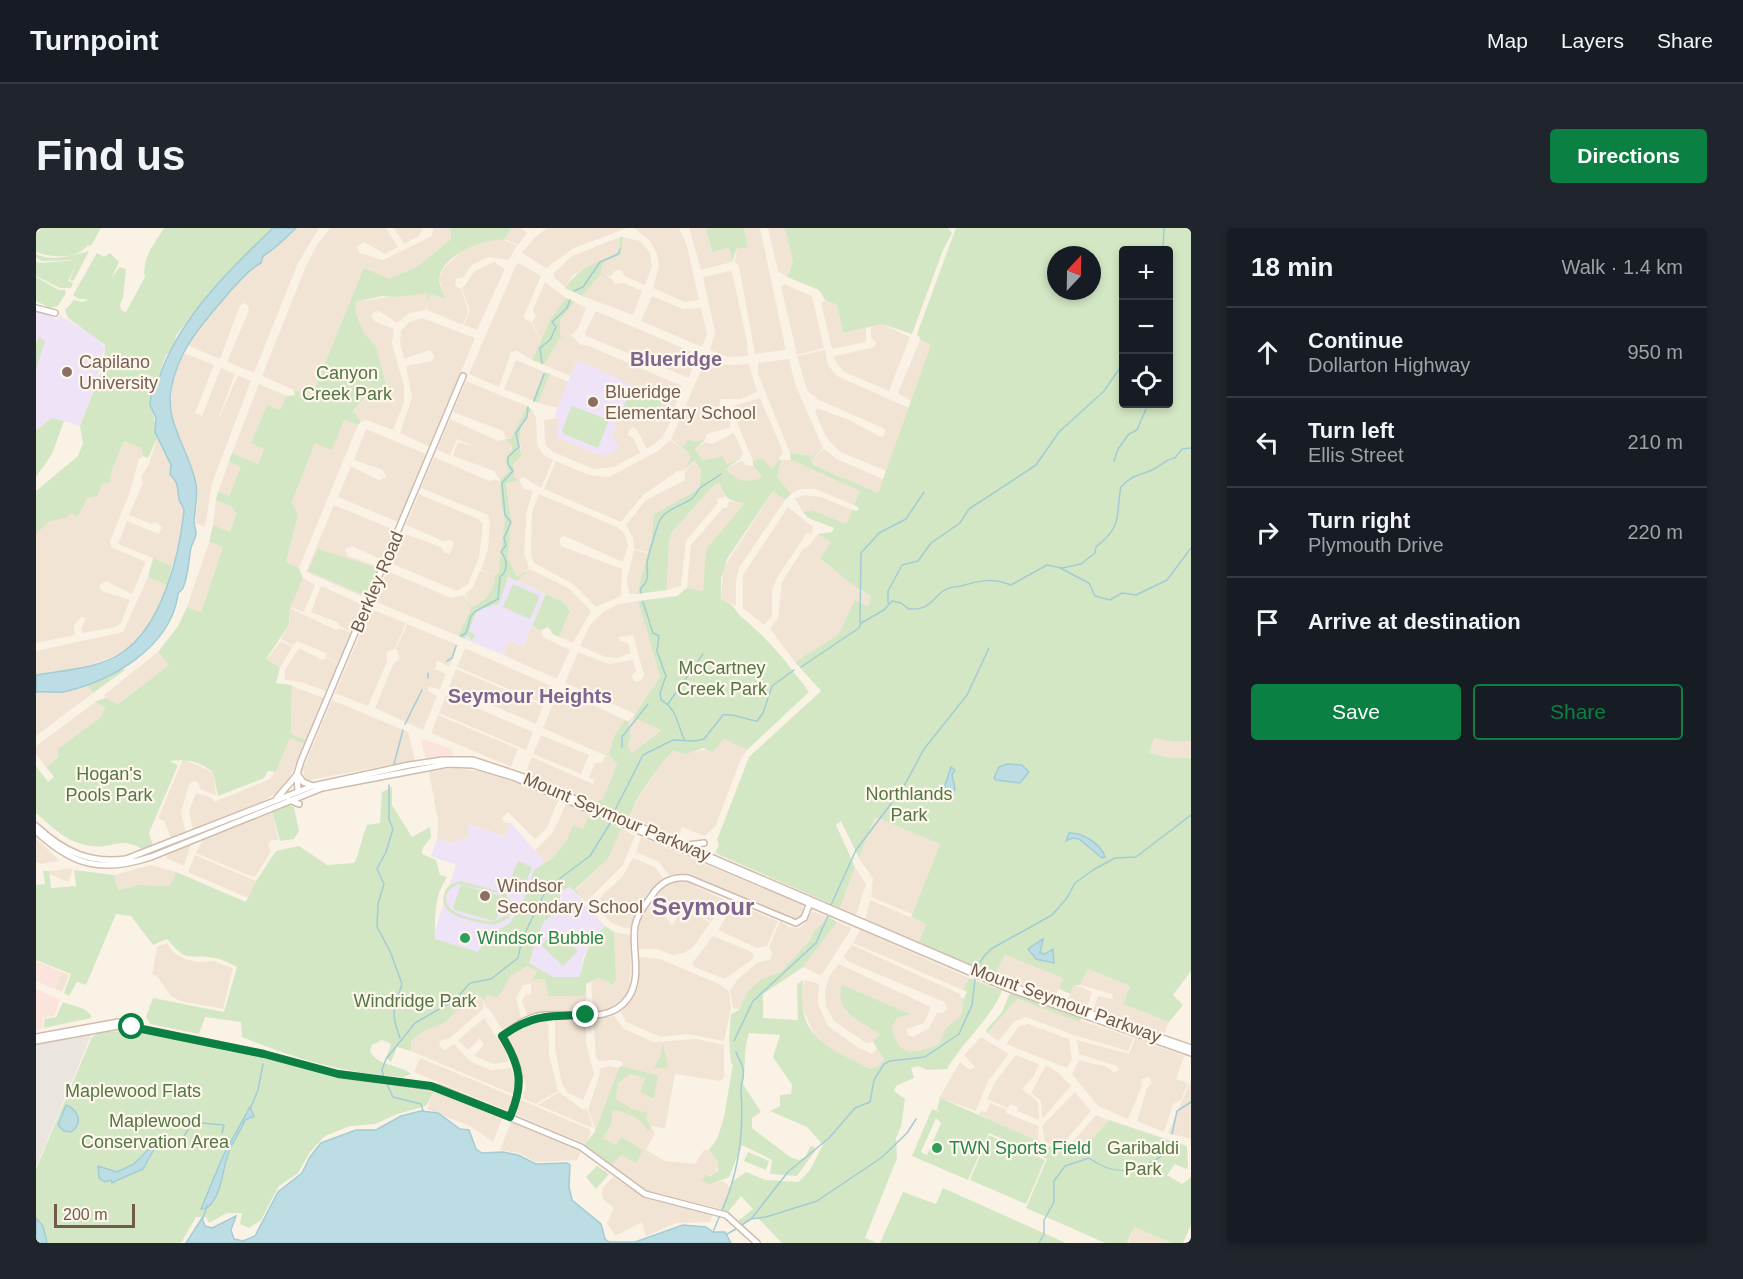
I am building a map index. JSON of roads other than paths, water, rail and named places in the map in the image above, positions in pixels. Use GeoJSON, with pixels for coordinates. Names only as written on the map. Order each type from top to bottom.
{"type":"FeatureCollection","features":[{"type":"Feature","properties":{"kind":"main road"},"geometry":{"type":"LineString","coordinates":[[36,308],[55,313]]}},
{"type":"Feature","properties":{"kind":"main road","name":"Berkley Road"},"geometry":{"type":"LineString","coordinates":[[299,790],[297,774],[463,376]]}},
{"type":"Feature","properties":{"kind":"main road","name":"Mount Seymour Parkway"},"geometry":{"type":"LineString","coordinates":[[36,825],[59,845],[75,855],[95,860],[113,861],[141,855],[312,786],[421,764],[453,759],[473,760],[499,767],[685,845],[810,902]]}},
{"type":"Feature","properties":{"kind":"main road","name":"Mount Seymour Parkway"},"geometry":{"type":"LineString","coordinates":[[36,831],[61,852],[81,862],[101,866],[124,864],[151,857],[322,788],[448,764],[473,765],[501,772],[1007,988],[1191,1050]]}},
{"type":"Feature","properties":{"kind":"main road"},"geometry":{"type":"LineString","coordinates":[[267,804],[285,791],[297,774],[303,782],[312,786]]}},
{"type":"Feature","properties":{"kind":"main road"},"geometry":{"type":"LineString","coordinates":[[289,800],[299,804]]}},
{"type":"Feature","properties":{"kind":"main road"},"geometry":{"type":"LineString","coordinates":[[685,845],[704,843]]}},
{"type":"Feature","properties":{"kind":"main road"},"geometry":{"type":"LineString","coordinates":[[510,1117],[520,1093],[520,1084],[512,1054],[502,1036],[522,1022],[537,1016],[597,1016],[621,1007],[631,994],[635,982],[636,920],[658,887],[670,879],[683,877],[796,923],[804,918],[810,902]]}},
{"type":"Feature","properties":{"kind":"main road"},"geometry":{"type":"LineString","coordinates":[[36,1037],[115,1022],[140,1024],[181,1036]]}},
{"type":"Feature","properties":{"kind":"main road"},"geometry":{"type":"LineString","coordinates":[[36,1041],[114,1026],[181,1036],[272,1056],[338,1074],[431,1086],[586,1150],[645,1194],[726,1215],[757,1243]]}},
{"type":"Feature","properties":{"kind":"water"},"geometry":{"type":"Polygon","coordinates":[[[273,228],[296,228],[263,256],[261,263],[246,274],[232,289],[194,335],[180,360],[171,390],[170,403],[175,427],[193,473],[197,494],[194,521],[196,536],[190,549],[186,579],[178,593],[173,614],[164,631],[151,646],[119,670],[82,687],[63,692],[36,692],[36,675],[92,665],[123,652],[137,640],[158,608],[173,569],[184,511],[176,483],[170,475],[171,465],[155,432],[156,418],[150,405],[151,395],[155,392],[173,345],[202,302],[273,228]]]}},
{"type":"Feature","properties":{"kind":"water"},"geometry":{"type":"Polygon","coordinates":[[[1007,764],[1022,765],[1029,772],[1020,783],[996,780],[994,778],[999,767],[1007,764]]]}},
{"type":"Feature","properties":{"kind":"water"},"geometry":{"type":"Polygon","coordinates":[[[951,767],[955,770],[952,775],[955,788],[952,797],[946,793],[945,785],[951,767]]]}},
{"type":"Feature","properties":{"kind":"water"},"geometry":{"type":"Polygon","coordinates":[[[1069,833],[1080,834],[1090,840],[1100,848],[1105,857],[1102,858],[1079,839],[1072,838],[1066,841],[1069,833]]]}},
{"type":"Feature","properties":{"kind":"water"},"geometry":{"type":"Polygon","coordinates":[[[1043,939],[1040,953],[1045,954],[1053,949],[1054,963],[1036,959],[1028,949],[1043,939]]]}},
{"type":"Feature","properties":{"kind":"water"},"geometry":{"type":"Polygon","coordinates":[[[66,1105],[74,1110],[78,1117],[77,1125],[71,1132],[64,1131],[58,1125],[66,1105]]]}},
{"type":"Feature","properties":{"kind":"water"},"geometry":{"type":"Polygon","coordinates":[[[250,1107],[254,1116],[245,1120],[232,1145],[217,1194],[207,1208],[201,1209],[223,1156],[250,1107]]]}},
{"type":"Feature","properties":{"kind":"water"},"geometry":{"type":"Polygon","coordinates":[[[421,1111],[438,1113],[460,1129],[469,1130],[476,1149],[482,1153],[503,1152],[518,1155],[536,1164],[567,1163],[570,1165],[569,1187],[572,1200],[601,1224],[605,1239],[609,1242],[635,1242],[683,1225],[706,1227],[713,1232],[725,1232],[731,1243],[186,1243],[202,1218],[205,1226],[212,1228],[236,1216],[231,1230],[234,1239],[243,1241],[255,1236],[278,1192],[302,1173],[310,1157],[321,1143],[356,1130],[376,1130],[401,1116],[421,1111]]]}},
{"type":"Feature","properties":{"kind":"water"},"geometry":{"type":"Polygon","coordinates":[[[152,1146],[154,1149],[143,1169],[112,1183],[111,1180],[105,1182],[99,1178],[98,1166],[117,1172],[134,1164],[152,1146]]]}},
{"type":"Feature","properties":{"kind":"water"},"geometry":{"type":"Polygon","coordinates":[[[36,1218],[43,1226],[47,1243],[36,1243],[36,1218]]]}},
{"type":"Feature","properties":{"kind":"waterway"},"geometry":{"type":"LineString","coordinates":[[1163,246],[1164,228]]}},
{"type":"Feature","properties":{"kind":"waterway"},"geometry":{"type":"LineString","coordinates":[[574,291],[583,287],[600,262],[618,254],[620,249]]}},
{"type":"Feature","properties":{"kind":"waterway"},"geometry":{"type":"LineString","coordinates":[[542,363],[540,348],[550,340],[556,327],[552,322],[567,308],[570,300]]}},
{"type":"Feature","properties":{"kind":"waterway"},"geometry":{"type":"LineString","coordinates":[[888,603],[888,591],[902,565],[918,561],[931,543],[960,523],[969,509],[1036,465],[1059,432],[1104,391],[1119,369]]}},
{"type":"Feature","properties":{"kind":"waterway"},"geometry":{"type":"LineString","coordinates":[[534,401],[544,374]]}},
{"type":"Feature","properties":{"kind":"waterway"},"geometry":{"type":"LineString","coordinates":[[461,636],[466,633],[471,616],[498,599],[500,577],[505,571],[506,564],[501,552],[506,545],[504,538],[511,522],[505,515],[502,483],[513,471],[508,464],[508,457],[519,447],[516,433],[527,417],[528,407]]}},
{"type":"Feature","properties":{"kind":"waterway"},"geometry":{"type":"LineString","coordinates":[[1114,461],[1118,449],[1129,434],[1137,430],[1146,409]]}},
{"type":"Feature","properties":{"kind":"waterway"},"geometry":{"type":"LineString","coordinates":[[801,667],[859,628],[861,623],[884,610],[892,601],[901,603],[909,609],[916,609],[926,606],[950,588],[986,581],[998,581],[1011,585],[1047,565],[1062,568],[1081,564],[1095,553],[1096,547],[1115,526],[1121,487],[1135,476],[1175,458],[1182,449],[1191,448]]}},
{"type":"Feature","properties":{"kind":"waterway"},"geometry":{"type":"LineString","coordinates":[[641,593],[641,588],[647,579],[647,563],[660,520],[670,511],[692,499],[699,489],[721,474]]}},
{"type":"Feature","properties":{"kind":"waterway"},"geometry":{"type":"LineString","coordinates":[[860,622],[861,553],[879,533],[906,519],[924,492]]}},
{"type":"Feature","properties":{"kind":"waterway"},"geometry":{"type":"LineString","coordinates":[[1060,568],[1089,583],[1095,596],[1110,600],[1122,593],[1136,595],[1167,580],[1191,548]]}},
{"type":"Feature","properties":{"kind":"waterway"},"geometry":{"type":"LineString","coordinates":[[643,602],[653,633],[659,636],[657,651],[666,676],[660,693],[661,700],[674,713],[685,741]]}},
{"type":"Feature","properties":{"kind":"waterway"},"geometry":{"type":"LineString","coordinates":[[447,661],[452,658],[456,646]]}},
{"type":"Feature","properties":{"kind":"waterway"},"geometry":{"type":"LineString","coordinates":[[831,905],[856,850],[903,788],[924,749],[967,695],[989,648]]}},
{"type":"Feature","properties":{"kind":"waterway"},"geometry":{"type":"LineString","coordinates":[[668,704],[703,654]]}},
{"type":"Feature","properties":{"kind":"waterway"},"geometry":{"type":"LineString","coordinates":[[614,812],[643,755],[673,740],[704,739],[723,715],[757,721],[763,713],[772,686],[794,670]]}},
{"type":"Feature","properties":{"kind":"waterway"},"geometry":{"type":"LineString","coordinates":[[428,673],[428,678]]}},
{"type":"Feature","properties":{"kind":"waterway"},"geometry":{"type":"LineString","coordinates":[[405,724],[422,690]]}},
{"type":"Feature","properties":{"kind":"waterway"},"geometry":{"type":"LineString","coordinates":[[622,747],[622,737],[648,704]]}},
{"type":"Feature","properties":{"kind":"waterway"},"geometry":{"type":"LineString","coordinates":[[394,764],[403,730]]}},
{"type":"Feature","properties":{"kind":"waterway"},"geometry":{"type":"LineString","coordinates":[[389,785],[389,819],[393,829],[386,852],[377,869],[384,884],[378,904],[377,927],[390,951],[402,984],[394,1010],[400,1038]]}},
{"type":"Feature","properties":{"kind":"waterway"},"geometry":{"type":"LineString","coordinates":[[978,966],[991,949],[1052,915],[1067,898],[1075,883],[1093,870],[1115,858],[1136,857],[1191,815]]}},
{"type":"Feature","properties":{"kind":"waterway"},"geometry":{"type":"LineString","coordinates":[[384,1078],[382,1070],[386,1059],[415,1023],[455,1000],[470,983],[491,979],[518,958],[522,939],[547,888],[590,856],[611,822]]}},
{"type":"Feature","properties":{"kind":"waterway"},"geometry":{"type":"LineString","coordinates":[[734,1041],[753,1001],[816,943],[828,916]]}},
{"type":"Feature","properties":{"kind":"waterway"},"geometry":{"type":"LineString","coordinates":[[751,1219],[788,1172],[829,1138],[855,1108],[870,1102],[874,1080],[884,1064],[890,1061],[925,1057],[959,1034],[972,1005],[975,979]]}},
{"type":"Feature","properties":{"kind":"waterway"},"geometry":{"type":"LineString","coordinates":[[722,1210],[733,1181],[741,1138],[743,1072],[736,1052]]}},
{"type":"Feature","properties":{"kind":"waterway"},"geometry":{"type":"LineString","coordinates":[[250,1109],[258,1090],[263,1064]]}},
{"type":"Feature","properties":{"kind":"waterway"},"geometry":{"type":"LineString","coordinates":[[387,1084],[393,1097],[421,1104],[423,1111]]}},
{"type":"Feature","properties":{"kind":"waterway"},"geometry":{"type":"LineString","coordinates":[[1172,1134],[1177,1111],[1191,1102]]}},
{"type":"Feature","properties":{"kind":"waterway"},"geometry":{"type":"LineString","coordinates":[[740,1226],[751,1219],[766,1217],[817,1201],[881,1158],[907,1133],[916,1119]]}},
{"type":"Feature","properties":{"kind":"waterway"},"geometry":{"type":"LineString","coordinates":[[180,1143],[190,1126],[201,1123],[224,1125],[222,1133]]}},
{"type":"Feature","properties":{"kind":"waterway"},"geometry":{"type":"LineString","coordinates":[[1039,1243],[1044,1234],[1044,1220],[1054,1202],[1054,1181],[1065,1166],[1089,1158],[1113,1170],[1130,1170],[1146,1165],[1160,1156],[1170,1143]]}},
{"type":"Feature","properties":{"kind":"waterway"},"geometry":{"type":"LineString","coordinates":[[203,1218],[207,1206]]}},
{"type":"Feature","properties":{"kind":"waterway"},"geometry":{"type":"LineString","coordinates":[[713,1232],[720,1215]]}},
{"type":"Feature","properties":{"kind":"waterway"},"geometry":{"type":"LineString","coordinates":[[727,1234],[736,1229]]}},
{"type":"Feature","properties":{"kind":"place","name":"Capilano University"},"geometry":{"type":"Point","coordinates":[67,372]}},
{"type":"Feature","properties":{"kind":"place","name":"Blueridge Elementary School"},"geometry":{"type":"Point","coordinates":[593,402]}},
{"type":"Feature","properties":{"kind":"place","name":"Windsor Secondary School"},"geometry":{"type":"Point","coordinates":[485,896]}},
{"type":"Feature","properties":{"kind":"place","name":"Windsor Bubble"},"geometry":{"type":"Point","coordinates":[465,938]}},
{"type":"Feature","properties":{"kind":"place","name":"TWN Sports Field"},"geometry":{"type":"Point","coordinates":[937,1148]}},
{"type":"Feature","properties":{"kind":"district","name":"Blueridge"},"geometry":{"type":"Point","coordinates":[676,359]}},
{"type":"Feature","properties":{"kind":"district","name":"Seymour Heights"},"geometry":{"type":"Point","coordinates":[530,696]}},
{"type":"Feature","properties":{"kind":"district","name":"Seymour"},"geometry":{"type":"Point","coordinates":[703,906]}},
{"type":"Feature","properties":{"kind":"park label","name":"Canyon Creek Park"},"geometry":{"type":"Point","coordinates":[347,383]}},
{"type":"Feature","properties":{"kind":"park label","name":"McCartney Creek Park"},"geometry":{"type":"Point","coordinates":[722,678]}},
{"type":"Feature","properties":{"kind":"park label","name":"Hogan's Pools Park"},"geometry":{"type":"Point","coordinates":[109,784]}},
{"type":"Feature","properties":{"kind":"park label","name":"Northlands Park"},"geometry":{"type":"Point","coordinates":[909,804]}},
{"type":"Feature","properties":{"kind":"park label","name":"Windridge Park"},"geometry":{"type":"Point","coordinates":[415,1001]}},
{"type":"Feature","properties":{"kind":"park label","name":"Maplewood Flats"},"geometry":{"type":"Point","coordinates":[133,1091]}},
{"type":"Feature","properties":{"kind":"park label","name":"Maplewood Conservation Area"},"geometry":{"type":"Point","coordinates":[155,1131]}},
{"type":"Feature","properties":{"kind":"park label","name":"Garibaldi Park"},"geometry":{"type":"Point","coordinates":[1143,1158]}}]}
